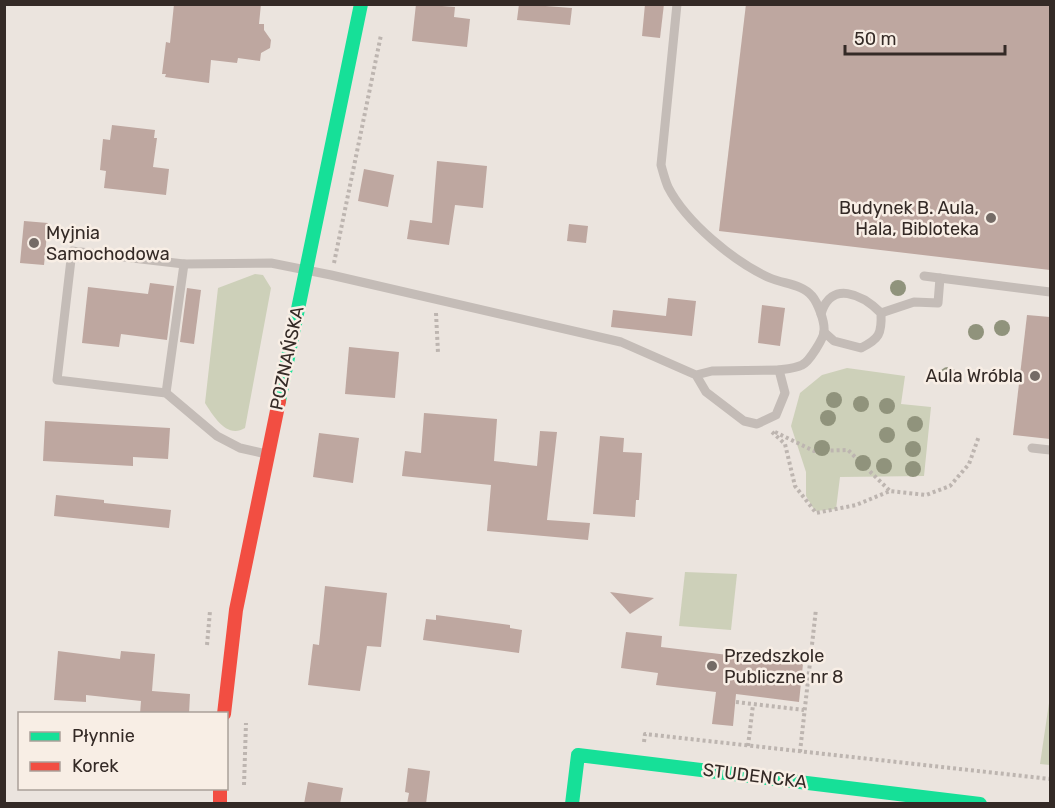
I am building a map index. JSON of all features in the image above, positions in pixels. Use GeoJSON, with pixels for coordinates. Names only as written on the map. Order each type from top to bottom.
{"type":"FeatureCollection","features":[{"type":"Feature","properties":{"kind":"street","name":"POZNAŃSKA"},"geometry":{"type":"LineString","coordinates":[[224,712],[236,610],[361,4]]}},
{"type":"Feature","properties":{"kind":"street","name":"STUDENCKA"},"geometry":{"type":"LineString","coordinates":[[572,804],[578,755],[980,804]]}},
{"type":"Feature","properties":{"kind":"lane"},"geometry":{"type":"LineString","coordinates":[[677,4],[661,165],[668,186],[685,213],[714,241],[740,261],[770,279],[801,288],[814,297],[821,314],[824,332],[813,353],[803,365],[779,370],[712,371],[696,375]]}},
{"type":"Feature","properties":{"kind":"lane"},"geometry":{"type":"LineString","coordinates":[[267,454],[240,448],[217,436],[166,393],[57,380],[72,251],[184,264],[248,262],[271,264],[331,275],[621,342],[696,375],[706,392],[726,409],[744,421],[757,424],[776,415],[785,393],[779,370]]}},
{"type":"Feature","properties":{"kind":"lane"},"geometry":{"type":"LineString","coordinates":[[166,393],[184,264]]}},
{"type":"Feature","properties":{"kind":"lane"},"geometry":{"type":"LineString","coordinates":[[924,276],[1050,292]]}},
{"type":"Feature","properties":{"kind":"lane"},"geometry":{"type":"LineString","coordinates":[[881,313],[914,302],[938,303],[940,278]]}},
{"type":"Feature","properties":{"kind":"lane"},"geometry":{"type":"LineString","coordinates":[[821,314],[823,306],[831,296],[841,292],[871,303],[881,313],[881,328],[875,341],[861,348],[834,341],[824,332]]}},
{"type":"Feature","properties":{"kind":"lane"},"geometry":{"type":"LineString","coordinates":[[1032,448],[1050,450]]}},
{"type":"Feature","properties":{"kind":"path"},"geometry":{"type":"LineString","coordinates":[[331,275],[381,33]]}},
{"type":"Feature","properties":{"kind":"path"},"geometry":{"type":"LineString","coordinates":[[436,311],[438,352]]}},
{"type":"Feature","properties":{"kind":"path"},"geometry":{"type":"LineString","coordinates":[[890,491],[848,450],[814,451],[769,429],[785,444],[795,486],[816,513],[856,505],[890,491],[926,495],[950,486],[969,464],[979,436]]}},
{"type":"Feature","properties":{"kind":"path"},"geometry":{"type":"LineString","coordinates":[[800,752],[816,609]]}},
{"type":"Feature","properties":{"kind":"path"},"geometry":{"type":"LineString","coordinates":[[736,702],[804,710]]}},
{"type":"Feature","properties":{"kind":"path"},"geometry":{"type":"LineString","coordinates":[[748,746],[753,704]]}},
{"type":"Feature","properties":{"kind":"path"},"geometry":{"type":"LineString","coordinates":[[244,794],[246,722]]}},
{"type":"Feature","properties":{"kind":"path"},"geometry":{"type":"LineString","coordinates":[[642,763],[645,734],[1050,779]]}},
{"type":"Feature","properties":{"kind":"green space"},"geometry":{"type":"Polygon","coordinates":[[[255,274],[263,275],[271,288],[245,428],[232,431],[222,425],[205,403],[218,288],[255,274]]]}},
{"type":"Feature","properties":{"kind":"green space"},"geometry":{"type":"Polygon","coordinates":[[[847,368],[905,376],[901,404],[931,407],[924,476],[840,477],[836,509],[815,511],[806,496],[806,472],[791,426],[800,393],[822,375],[847,368]]]}},
{"type":"Feature","properties":{"kind":"green space"},"geometry":{"type":"Polygon","coordinates":[[[685,572],[737,574],[731,630],[679,626],[685,572]]]}},
{"type":"Feature","properties":{"kind":"green space"},"geometry":{"type":"Polygon","coordinates":[[[1050,704],[1050,765],[1040,764],[1050,704]]]}},
{"type":"Feature","properties":{"kind":"building"},"geometry":{"type":"Polygon","coordinates":[[[174,4],[261,4],[259,24],[264,24],[264,30],[271,40],[270,48],[261,53],[260,61],[238,58],[237,63],[211,60],[209,83],[165,77],[166,74],[162,74],[166,42],[170,43],[174,4]]]}},
{"type":"Feature","properties":{"kind":"building"},"geometry":{"type":"Polygon","coordinates":[[[416,4],[455,7],[454,17],[470,19],[467,47],[412,41],[416,4]]]}},
{"type":"Feature","properties":{"kind":"building"},"geometry":{"type":"Polygon","coordinates":[[[519,4],[572,8],[570,25],[517,20],[519,4]]]}},
{"type":"Feature","properties":{"kind":"building"},"geometry":{"type":"Polygon","coordinates":[[[645,4],[664,4],[660,38],[642,36],[645,4]]]}},
{"type":"Feature","properties":{"kind":"building"},"geometry":{"type":"Polygon","coordinates":[[[746,4],[1050,4],[1050,270],[719,231],[746,4]]]}},
{"type":"Feature","properties":{"kind":"building"},"geometry":{"type":"Polygon","coordinates":[[[112,125],[155,130],[154,138],[157,138],[153,167],[169,169],[166,195],[104,188],[106,171],[100,170],[103,139],[110,140],[112,125]]]}},
{"type":"Feature","properties":{"kind":"building"},"geometry":{"type":"Polygon","coordinates":[[[437,161],[487,166],[483,208],[455,205],[449,245],[407,239],[410,220],[432,223],[437,161]]]}},
{"type":"Feature","properties":{"kind":"building"},"geometry":{"type":"Polygon","coordinates":[[[364,169],[394,175],[388,207],[358,201],[364,169]]]}},
{"type":"Feature","properties":{"kind":"building","name":"Myjnia Samochodowa"},"geometry":{"type":"Polygon","coordinates":[[[24,221],[48,223],[44,265],[20,263],[24,221]]]}},
{"type":"Feature","properties":{"kind":"building"},"geometry":{"type":"Polygon","coordinates":[[[569,224],[588,226],[586,243],[567,241],[569,224]]]}},
{"type":"Feature","properties":{"kind":"building"},"geometry":{"type":"Polygon","coordinates":[[[150,283],[174,286],[167,340],[121,334],[119,347],[82,343],[88,287],[148,294],[150,283]]]}},
{"type":"Feature","properties":{"kind":"building"},"geometry":{"type":"Polygon","coordinates":[[[187,288],[201,290],[194,344],[180,342],[187,288]]]}},
{"type":"Feature","properties":{"kind":"building"},"geometry":{"type":"Polygon","coordinates":[[[668,298],[696,301],[692,336],[611,327],[613,310],[666,316],[668,298]]]}},
{"type":"Feature","properties":{"kind":"building"},"geometry":{"type":"Polygon","coordinates":[[[762,305],[785,308],[780,346],[758,343],[762,305]]]}},
{"type":"Feature","properties":{"kind":"building","name":"Aula Wróbla"},"geometry":{"type":"Polygon","coordinates":[[[1027,315],[1050,317],[1050,439],[1013,435],[1027,315]]]}},
{"type":"Feature","properties":{"kind":"building"},"geometry":{"type":"Polygon","coordinates":[[[349,347],[399,352],[395,398],[345,394],[349,347]]]}},
{"type":"Feature","properties":{"kind":"building"},"geometry":{"type":"Polygon","coordinates":[[[424,413],[497,419],[494,461],[537,466],[540,431],[557,432],[547,520],[590,523],[588,540],[487,531],[491,485],[402,476],[405,451],[421,453],[424,413]]]}},
{"type":"Feature","properties":{"kind":"building"},"geometry":{"type":"Polygon","coordinates":[[[45,421],[170,428],[168,459],[133,457],[133,466],[43,461],[45,421]]]}},
{"type":"Feature","properties":{"kind":"building"},"geometry":{"type":"Polygon","coordinates":[[[319,433],[359,438],[353,483],[313,477],[319,433]]]}},
{"type":"Feature","properties":{"kind":"building"},"geometry":{"type":"Polygon","coordinates":[[[600,436],[624,438],[623,452],[642,453],[639,500],[636,500],[635,517],[593,514],[600,436]]]}},
{"type":"Feature","properties":{"kind":"building"},"geometry":{"type":"Polygon","coordinates":[[[56,495],[171,510],[169,528],[54,516],[56,495]]]}},
{"type":"Feature","properties":{"kind":"building"},"geometry":{"type":"Polygon","coordinates":[[[325,586],[387,593],[381,647],[367,646],[360,691],[308,685],[313,644],[319,645],[325,586]]]}},
{"type":"Feature","properties":{"kind":"building"},"geometry":{"type":"Polygon","coordinates":[[[610,592],[654,598],[630,614],[610,592]]]}},
{"type":"Feature","properties":{"kind":"building"},"geometry":{"type":"Polygon","coordinates":[[[436,615],[510,625],[510,628],[522,630],[519,653],[423,640],[426,619],[436,620],[436,615]]]}},
{"type":"Feature","properties":{"kind":"building","name":"Przedszkole Publiczne nr 8"},"geometry":{"type":"Polygon","coordinates":[[[626,632],[662,636],[661,647],[803,664],[799,702],[736,694],[733,726],[712,724],[716,692],[656,685],[658,673],[621,668],[626,632]]]}},
{"type":"Feature","properties":{"kind":"building"},"geometry":{"type":"Polygon","coordinates":[[[58,651],[120,659],[121,651],[155,654],[152,691],[190,694],[189,712],[140,712],[141,701],[86,695],[86,702],[54,700],[58,651]]]}},
{"type":"Feature","properties":{"kind":"building"},"geometry":{"type":"Polygon","coordinates":[[[408,768],[430,771],[426,804],[407,804],[409,793],[405,792],[408,768]]]}},
{"type":"Feature","properties":{"kind":"building"},"geometry":{"type":"Polygon","coordinates":[[[308,782],[343,788],[340,804],[304,804],[308,782]]]}},
{"type":"Feature","properties":{"kind":"traffic: fast"},"geometry":{"type":"LineString","coordinates":[[279,401],[361,4]]}},
{"type":"Feature","properties":{"kind":"traffic: fast"},"geometry":{"type":"LineString","coordinates":[[572,804],[578,755],[980,804]]}},
{"type":"Feature","properties":{"kind":"traffic: jam"},"geometry":{"type":"LineString","coordinates":[[224,712],[236,610],[279,401]]}},
{"type":"Feature","properties":{"kind":"traffic: jam"},"geometry":{"type":"LineString","coordinates":[[220,790],[220,804]]}},
{"type":"Feature","properties":{"kind":"place","name":"Budynek B. Aula, Hala, Bibloteka"},"geometry":{"type":"Point","coordinates":[991,218]}},
{"type":"Feature","properties":{"kind":"place","name":"Myjnia Samochodowa"},"geometry":{"type":"Point","coordinates":[34,243]}},
{"type":"Feature","properties":{"kind":"place","name":"Aula Wróbla"},"geometry":{"type":"Point","coordinates":[1035,376]}},
{"type":"Feature","properties":{"kind":"place","name":"Przedszkole Publiczne nr 8"},"geometry":{"type":"Point","coordinates":[712,666]}}]}
